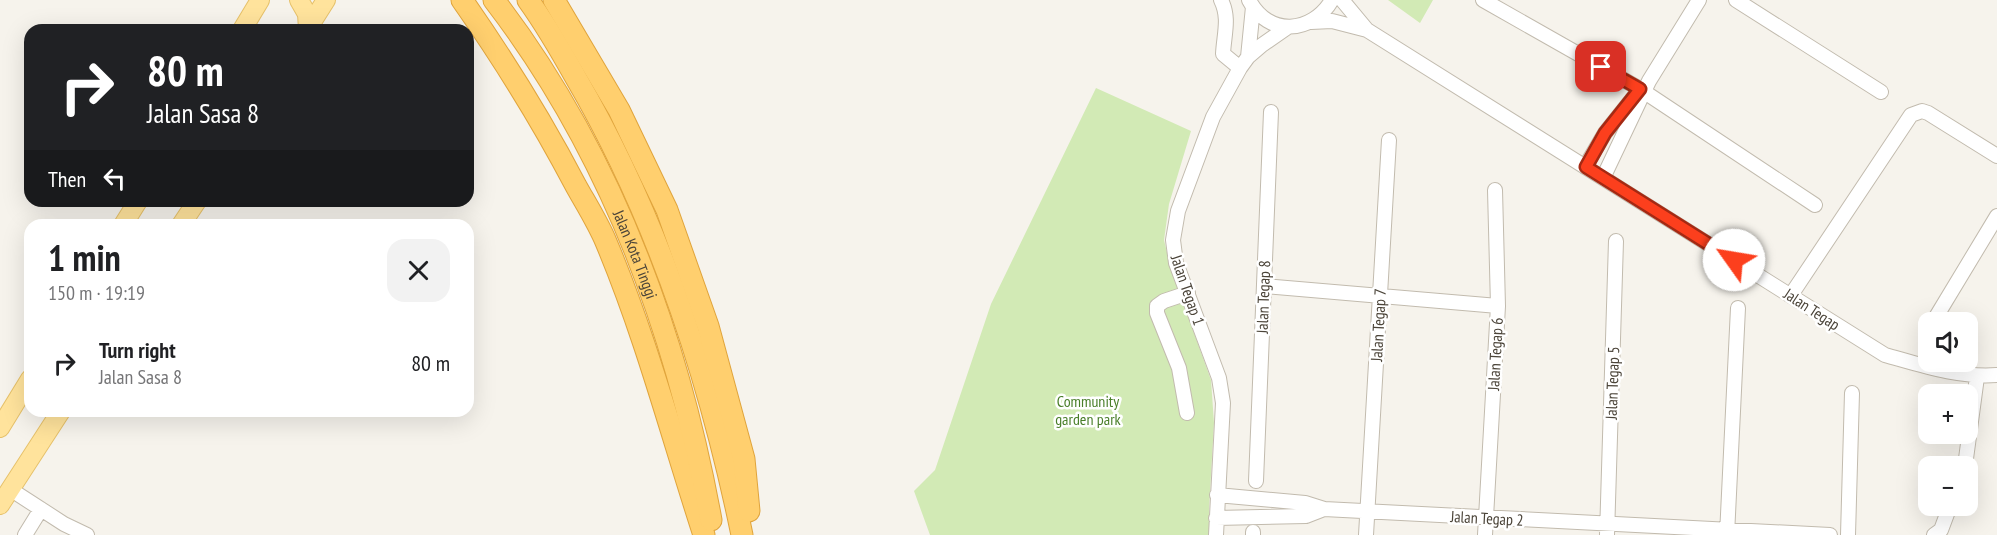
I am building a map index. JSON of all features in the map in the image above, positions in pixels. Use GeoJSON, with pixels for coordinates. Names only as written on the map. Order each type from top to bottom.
{"type":"FeatureCollection","features":[{"type":"Feature","properties":{"kind":"highway"},"geometry":{"type":"LineString","coordinates":[[462,0],[500,54],[554,142],[605,240],[646,345],[673,441],[704,535]]}},
{"type":"Feature","properties":{"kind":"highway","name":"Jalan Kota Tinggi"},"geometry":{"type":"LineString","coordinates":[[494,0],[523,38],[578,127],[628,231],[667,337],[701,468],[713,535]]}},
{"type":"Feature","properties":{"kind":"highway","name":"Jalan Kota Tinggi"},"geometry":{"type":"LineString","coordinates":[[528,0],[599,117],[647,218],[688,329],[727,464],[741,535]]}},
{"type":"Feature","properties":{"kind":"highway"},"geometry":{"type":"LineString","coordinates":[[554,0],[619,110],[667,210],[708,326],[741,448],[752,535]]}},
{"type":"Feature","properties":{"kind":"main road"},"geometry":{"type":"LineString","coordinates":[[299,0],[304,5],[308,24]]}},
{"type":"Feature","properties":{"kind":"main road"},"geometry":{"type":"LineString","coordinates":[[312,24],[327,0]]}},
{"type":"Feature","properties":{"kind":"main road"},"geometry":{"type":"LineString","coordinates":[[246,24],[261,1]]}},
{"type":"Feature","properties":{"kind":"main road"},"geometry":{"type":"LineString","coordinates":[[0,428],[24,389]]}},
{"type":"Feature","properties":{"kind":"main road"},"geometry":{"type":"LineString","coordinates":[[0,505],[57,417]]}},
{"type":"Feature","properties":{"kind":"street"},"geometry":{"type":"LineString","coordinates":[[1221,0],[1228,24],[1223,54],[1244,63]]}},
{"type":"Feature","properties":{"kind":"street"},"geometry":{"type":"LineString","coordinates":[[1311,22],[1320,16],[1332,0]]}},
{"type":"Feature","properties":{"kind":"street","name":"Jalan Tegap"},"geometry":{"type":"LineString","coordinates":[[1342,0],[1367,30]]}},
{"type":"Feature","properties":{"kind":"street"},"geometry":{"type":"LineString","coordinates":[[1483,0],[1644,87],[1815,205]]}},
{"type":"Feature","properties":{"kind":"street"},"geometry":{"type":"LineString","coordinates":[[1586,167],[1605,133],[1644,87],[1699,0]]}},
{"type":"Feature","properties":{"kind":"street"},"geometry":{"type":"LineString","coordinates":[[1736,0],[1881,93]]}},
{"type":"Feature","properties":{"kind":"street"},"geometry":{"type":"LineString","coordinates":[[1251,4],[1262,17],[1274,24],[1288,27]]}},
{"type":"Feature","properties":{"kind":"street","name":"Jalan Tegap 1"},"geometry":{"type":"LineString","coordinates":[[1244,63],[1251,4]]}},
{"type":"Feature","properties":{"kind":"street","name":"Jalan Tegap"},"geometry":{"type":"LineString","coordinates":[[1288,27],[1311,22],[1332,21],[1367,30],[1885,355],[1977,377],[1997,375]]}},
{"type":"Feature","properties":{"kind":"street","name":"Jalan Tegap 1"},"geometry":{"type":"LineString","coordinates":[[1216,535],[1223,403],[1219,378],[1176,263],[1173,240],[1178,211],[1214,117],[1244,63],[1262,45],[1288,27]]}},
{"type":"Feature","properties":{"kind":"street"},"geometry":{"type":"LineString","coordinates":[[1603,178],[1644,87]]}},
{"type":"Feature","properties":{"kind":"street","name":"Jalan Tegap 8"},"geometry":{"type":"LineString","coordinates":[[1256,482],[1271,112]]}},
{"type":"Feature","properties":{"kind":"street"},"geometry":{"type":"LineString","coordinates":[[1791,295],[1908,117],[1916,112],[1928,113],[1997,156]]}},
{"type":"Feature","properties":{"kind":"street","name":"Jalan Tegap 7"},"geometry":{"type":"LineString","coordinates":[[1366,535],[1389,140]]}},
{"type":"Feature","properties":{"kind":"street","name":"Jalan Tegap 6"},"geometry":{"type":"LineString","coordinates":[[1485,535],[1498,306],[1495,190]]}},
{"type":"Feature","properties":{"kind":"street"},"geometry":{"type":"LineString","coordinates":[[1939,312],[1997,216]]}},
{"type":"Feature","properties":{"kind":"street","name":"Jalan Tegap 5"},"geometry":{"type":"LineString","coordinates":[[1607,530],[1616,241]]}},
{"type":"Feature","properties":{"kind":"street"},"geometry":{"type":"LineString","coordinates":[[1264,286],[1498,306]]}},
{"type":"Feature","properties":{"kind":"street"},"geometry":{"type":"LineString","coordinates":[[1188,293],[1164,301],[1157,306],[1157,313],[1179,368],[1188,413]]}},
{"type":"Feature","properties":{"kind":"street"},"geometry":{"type":"LineString","coordinates":[[1727,532],[1738,308]]}},
{"type":"Feature","properties":{"kind":"street"},"geometry":{"type":"LineString","coordinates":[[1966,456],[1977,377]]}},
{"type":"Feature","properties":{"kind":"street"},"geometry":{"type":"LineString","coordinates":[[1848,535],[1852,393]]}},
{"type":"Feature","properties":{"kind":"street"},"geometry":{"type":"LineString","coordinates":[[10,489],[41,509],[61,529],[87,535]]}},
{"type":"Feature","properties":{"kind":"street","name":"Jalan Tegap 2"},"geometry":{"type":"LineString","coordinates":[[1217,495],[1305,503],[1324,509],[1485,518],[1607,530],[1830,535]]}},
{"type":"Feature","properties":{"kind":"street"},"geometry":{"type":"LineString","coordinates":[[25,535],[41,509]]}},
{"type":"Feature","properties":{"kind":"street","name":"Jalan Tegap 2"},"geometry":{"type":"LineString","coordinates":[[1216,518],[1306,516],[1324,509]]}},
{"type":"Feature","properties":{"kind":"street"},"geometry":{"type":"LineString","coordinates":[[1934,535],[1941,530],[1946,516]]}},
{"type":"Feature","properties":{"kind":"green space"},"geometry":{"type":"Polygon","coordinates":[[[1388,0],[1433,0],[1420,23],[1388,0]]]}},
{"type":"Feature","properties":{"kind":"green space","name":"Community garden park"},"geometry":{"type":"Polygon","coordinates":[[[1096,88],[1191,131],[1169,204],[1164,240],[1171,269],[1211,380],[1214,423],[1209,510],[1210,535],[930,535],[914,491],[935,470],[991,304],[1096,88]]]}},
{"type":"Feature","properties":{"kind":"route"},"geometry":{"type":"LineString","coordinates":[[1601,67],[1640,89],[1605,133],[1586,167],[1734,260]]}}]}
